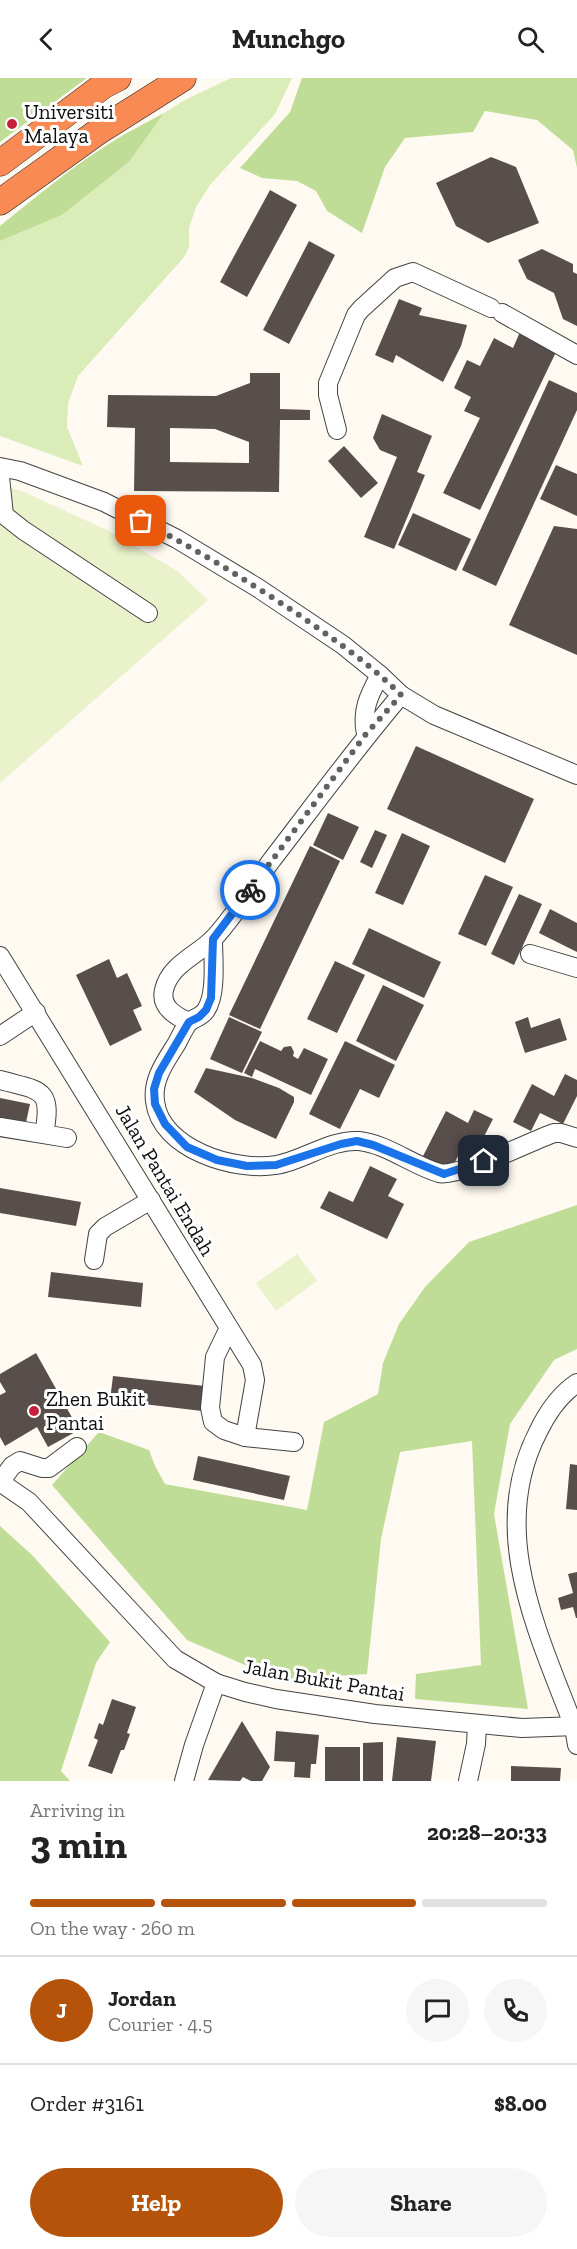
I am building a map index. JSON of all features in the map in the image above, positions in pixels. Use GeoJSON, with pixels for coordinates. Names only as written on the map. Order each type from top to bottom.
{"type":"FeatureCollection","features":[{"type":"Feature","properties":{"kind":"highway"},"geometry":{"type":"LineString","coordinates":[[0,163],[104,85],[118,78]]}},
{"type":"Feature","properties":{"kind":"highway"},"geometry":{"type":"LineString","coordinates":[[0,202],[99,131],[183,78]]}},
{"type":"Feature","properties":{"kind":"street"},"geometry":{"type":"LineString","coordinates":[[337,430],[328,395],[328,383],[356,315],[395,278],[413,272],[497,310],[577,355]]}},
{"type":"Feature","properties":{"kind":"street"},"geometry":{"type":"LineString","coordinates":[[0,467],[20,471],[104,502],[177,539],[267,594],[343,645],[401,695],[434,716],[577,775]]}},
{"type":"Feature","properties":{"kind":"street"},"geometry":{"type":"LineString","coordinates":[[0,477],[4,515],[22,530],[147,613]]}},
{"type":"Feature","properties":{"kind":"street"},"geometry":{"type":"LineString","coordinates":[[366,734],[363,720],[369,695],[380,675]]}},
{"type":"Feature","properties":{"kind":"street"},"geometry":{"type":"LineString","coordinates":[[189,1022],[177,1017],[165,1006],[163,998],[168,980],[178,966],[213,939],[366,734],[401,695]]}},
{"type":"Feature","properties":{"kind":"street"},"geometry":{"type":"LineString","coordinates":[[213,939],[211,998],[206,1010],[189,1022],[159,1073],[154,1089],[155,1104],[165,1124],[187,1147],[217,1160],[247,1166],[276,1165],[357,1141],[373,1145],[444,1174],[554,1133],[577,1138]]}},
{"type":"Feature","properties":{"kind":"street"},"geometry":{"type":"LineString","coordinates":[[530,954],[577,968]]}},
{"type":"Feature","properties":{"kind":"street","name":"Jalan Pantai Endah"},"geometry":{"type":"LineString","coordinates":[[0,956],[255,1372],[245,1437]]}},
{"type":"Feature","properties":{"kind":"street"},"geometry":{"type":"LineString","coordinates":[[0,1036],[36,1012]]}},
{"type":"Feature","properties":{"kind":"street"},"geometry":{"type":"LineString","coordinates":[[0,1080],[33,1089],[44,1096],[48,1108],[44,1134]]}},
{"type":"Feature","properties":{"kind":"street"},"geometry":{"type":"LineString","coordinates":[[0,1127],[67,1138]]}},
{"type":"Feature","properties":{"kind":"street"},"geometry":{"type":"LineString","coordinates":[[94,1260],[98,1234],[105,1227],[151,1200]]}},
{"type":"Feature","properties":{"kind":"street"},"geometry":{"type":"LineString","coordinates":[[229,1328],[216,1354],[211,1415],[218,1427],[245,1437],[294,1442]]}},
{"type":"Feature","properties":{"kind":"street"},"geometry":{"type":"LineString","coordinates":[[576,1732],[527,1605],[518,1556],[516,1504],[522,1470],[532,1443],[548,1412],[568,1388],[577,1383]]}},
{"type":"Feature","properties":{"kind":"street"},"geometry":{"type":"LineString","coordinates":[[0,1482],[12,1466],[20,1461],[49,1468],[77,1448]]}},
{"type":"Feature","properties":{"kind":"street","name":"Jalan Bukit Pantai"},"geometry":{"type":"LineString","coordinates":[[0,1482],[29,1502],[175,1659],[216,1683],[276,1699],[375,1714],[477,1725],[576,1732]]}},
{"type":"Feature","properties":{"kind":"street"},"geometry":{"type":"LineString","coordinates":[[184,1781],[216,1683]]}},
{"type":"Feature","properties":{"kind":"street"},"geometry":{"type":"LineString","coordinates":[[468,1781],[476,1744],[477,1725]]}},
{"type":"Feature","properties":{"kind":"green space","name":"Universiti Malaya"},"geometry":{"type":"Polygon","coordinates":[[[0,78],[87,78],[0,142],[0,78]]]}},
{"type":"Feature","properties":{"kind":"green space"},"geometry":{"type":"Polygon","coordinates":[[[231,78],[292,78],[275,114],[210,185],[196,207],[189,228],[189,247],[185,256],[78,376],[68,403],[67,427],[83,466],[0,436],[0,241],[62,215],[129,162],[164,113],[183,101],[231,78]]]}},
{"type":"Feature","properties":{"kind":"green space"},"geometry":{"type":"Polygon","coordinates":[[[302,78],[577,78],[577,168],[573,150],[537,120],[485,111],[473,132],[405,138],[385,167],[362,233],[327,211],[316,191],[297,181],[262,178],[240,168],[290,112],[302,78]]]}},
{"type":"Feature","properties":{"kind":"green space"},"geometry":{"type":"Polygon","coordinates":[[[164,113],[129,162],[62,215],[0,241],[0,226],[56,181],[115,140],[164,113]]]}},
{"type":"Feature","properties":{"kind":"green space"},"geometry":{"type":"Polygon","coordinates":[[[0,485],[22,491],[107,530],[176,570],[208,600],[0,783],[0,485]]]}},
{"type":"Feature","properties":{"kind":"green space"},"geometry":{"type":"Polygon","coordinates":[[[577,1205],[577,1349],[554,1360],[510,1424],[494,1514],[528,1709],[415,1699],[416,1674],[481,1665],[472,1441],[400,1452],[381,1539],[367,1674],[280,1680],[187,1640],[52,1485],[99,1432],[149,1450],[165,1484],[307,1510],[324,1422],[378,1394],[383,1363],[399,1324],[425,1287],[469,1242],[577,1205]]]}},
{"type":"Feature","properties":{"kind":"green space"},"geometry":{"type":"Polygon","coordinates":[[[297,1254],[317,1281],[276,1311],[256,1283],[297,1254]]]}},
{"type":"Feature","properties":{"kind":"green space"},"geometry":{"type":"Polygon","coordinates":[[[0,1526],[32,1555],[110,1642],[96,1663],[61,1771],[70,1781],[0,1781],[0,1526]]]}},
{"type":"Feature","properties":{"kind":"building"},"geometry":{"type":"Polygon","coordinates":[[[491,157],[516,167],[539,223],[488,243],[456,226],[436,183],[491,157]]]}},
{"type":"Feature","properties":{"kind":"building"},"geometry":{"type":"Polygon","coordinates":[[[270,190],[297,205],[247,297],[220,282],[270,190]]]}},
{"type":"Feature","properties":{"kind":"building"},"geometry":{"type":"Polygon","coordinates":[[[309,241],[335,255],[289,344],[263,330],[309,241]]]}},
{"type":"Feature","properties":{"kind":"building"},"geometry":{"type":"Polygon","coordinates":[[[542,249],[573,264],[573,272],[577,274],[577,326],[563,319],[554,293],[527,279],[518,260],[542,249]]]}},
{"type":"Feature","properties":{"kind":"building"},"geometry":{"type":"Polygon","coordinates":[[[399,299],[422,308],[419,315],[467,325],[461,346],[443,382],[396,355],[393,363],[375,355],[399,299]]]}},
{"type":"Feature","properties":{"kind":"building"},"geometry":{"type":"Polygon","coordinates":[[[520,332],[557,350],[480,510],[443,493],[480,418],[464,411],[471,397],[454,388],[467,360],[480,366],[494,338],[513,348],[520,332]]]}},
{"type":"Feature","properties":{"kind":"building"},"geometry":{"type":"Polygon","coordinates":[[[250,373],[280,373],[280,409],[310,410],[310,420],[280,420],[279,492],[134,491],[135,428],[107,427],[108,395],[216,396],[250,383],[250,373]],[[170,428],[170,462],[249,463],[249,442],[215,429],[170,428]]]}},
{"type":"Feature","properties":{"kind":"building"},"geometry":{"type":"Polygon","coordinates":[[[549,380],[577,393],[577,410],[496,586],[462,570],[549,380]]]}},
{"type":"Feature","properties":{"kind":"building"},"geometry":{"type":"Polygon","coordinates":[[[382,414],[432,436],[417,472],[425,475],[394,549],[364,537],[397,457],[380,450],[373,438],[382,414]]]}},
{"type":"Feature","properties":{"kind":"building"},"geometry":{"type":"Polygon","coordinates":[[[344,446],[378,483],[361,498],[328,461],[344,446]]]}},
{"type":"Feature","properties":{"kind":"building"},"geometry":{"type":"Polygon","coordinates":[[[556,465],[577,474],[577,516],[540,499],[556,465]]]}},
{"type":"Feature","properties":{"kind":"building"},"geometry":{"type":"Polygon","coordinates":[[[413,513],[471,539],[456,571],[398,545],[413,513]]]}},
{"type":"Feature","properties":{"kind":"building"},"geometry":{"type":"Polygon","coordinates":[[[554,526],[577,529],[577,655],[509,625],[554,526]]]}},
{"type":"Feature","properties":{"kind":"building"},"geometry":{"type":"Polygon","coordinates":[[[416,746],[534,799],[505,863],[387,809],[416,746]]]}},
{"type":"Feature","properties":{"kind":"building"},"geometry":{"type":"Polygon","coordinates":[[[328,813],[359,827],[343,860],[313,845],[328,813]]]}},
{"type":"Feature","properties":{"kind":"building"},"geometry":{"type":"Polygon","coordinates":[[[375,830],[387,835],[372,868],[360,862],[375,830]]]}},
{"type":"Feature","properties":{"kind":"building"},"geometry":{"type":"Polygon","coordinates":[[[402,833],[430,846],[403,905],[375,893],[402,833]]]}},
{"type":"Feature","properties":{"kind":"building"},"geometry":{"type":"Polygon","coordinates":[[[310,846],[340,861],[260,1029],[229,1015],[310,846]]]}},
{"type":"Feature","properties":{"kind":"building"},"geometry":{"type":"Polygon","coordinates":[[[485,875],[513,887],[486,946],[458,934],[485,875]]]}},
{"type":"Feature","properties":{"kind":"building"},"geometry":{"type":"Polygon","coordinates":[[[519,894],[542,904],[514,965],[491,954],[519,894]]]}},
{"type":"Feature","properties":{"kind":"building"},"geometry":{"type":"Polygon","coordinates":[[[550,909],[577,923],[577,952],[539,933],[550,909]]]}},
{"type":"Feature","properties":{"kind":"building"},"geometry":{"type":"Polygon","coordinates":[[[369,928],[441,962],[424,998],[352,964],[369,928]]]}},
{"type":"Feature","properties":{"kind":"building"},"geometry":{"type":"Polygon","coordinates":[[[109,959],[117,978],[127,973],[142,1006],[133,1010],[142,1030],[110,1046],[76,975],[109,959]]]}},
{"type":"Feature","properties":{"kind":"building"},"geometry":{"type":"Polygon","coordinates":[[[335,961],[365,975],[337,1033],[307,1019],[335,961]]]}},
{"type":"Feature","properties":{"kind":"building"},"geometry":{"type":"Polygon","coordinates":[[[383,985],[424,1005],[396,1061],[356,1041],[383,985]]]}},
{"type":"Feature","properties":{"kind":"building"},"geometry":{"type":"Polygon","coordinates":[[[229,1017],[262,1032],[242,1073],[210,1059],[229,1017]]]}},
{"type":"Feature","properties":{"kind":"building"},"geometry":{"type":"Polygon","coordinates":[[[528,1017],[531,1028],[560,1018],[567,1040],[525,1053],[515,1022],[528,1017]]]}},
{"type":"Feature","properties":{"kind":"building"},"geometry":{"type":"Polygon","coordinates":[[[260,1041],[281,1051],[284,1047],[291,1046],[293,1056],[298,1059],[304,1048],[328,1059],[311,1095],[255,1069],[252,1077],[244,1073],[260,1041]]]}},
{"type":"Feature","properties":{"kind":"building"},"geometry":{"type":"Polygon","coordinates":[[[345,1041],[395,1065],[379,1098],[360,1089],[340,1129],[309,1114],[345,1041]]]}},
{"type":"Feature","properties":{"kind":"building"},"geometry":{"type":"Polygon","coordinates":[[[206,1068],[252,1078],[279,1088],[294,1097],[294,1102],[276,1139],[235,1120],[194,1092],[206,1068]]]}},
{"type":"Feature","properties":{"kind":"building"},"geometry":{"type":"Polygon","coordinates":[[[565,1074],[577,1080],[577,1096],[563,1124],[540,1113],[531,1131],[513,1122],[532,1084],[554,1096],[565,1074]]]}},
{"type":"Feature","properties":{"kind":"building"},"geometry":{"type":"Polygon","coordinates":[[[0,1098],[30,1104],[25,1127],[0,1123],[0,1098]]]}},
{"type":"Feature","properties":{"kind":"building"},"geometry":{"type":"Polygon","coordinates":[[[474,1110],[493,1119],[472,1160],[459,1154],[450,1172],[422,1158],[446,1111],[468,1123],[474,1110]]]}},
{"type":"Feature","properties":{"kind":"building"},"geometry":{"type":"Polygon","coordinates":[[[370,1166],[397,1179],[388,1196],[404,1204],[387,1239],[320,1208],[329,1191],[353,1202],[370,1166]]]}},
{"type":"Feature","properties":{"kind":"building"},"geometry":{"type":"Polygon","coordinates":[[[0,1188],[81,1202],[76,1226],[0,1213],[0,1188]]]}},
{"type":"Feature","properties":{"kind":"building"},"geometry":{"type":"Polygon","coordinates":[[[51,1272],[143,1283],[141,1307],[48,1297],[51,1272]]]}},
{"type":"Feature","properties":{"kind":"building","name":"Zhen Bukit Pantai"},"geometry":{"type":"Polygon","coordinates":[[[36,1353],[79,1430],[48,1447],[37,1427],[5,1446],[0,1437],[0,1395],[6,1392],[0,1382],[0,1374],[36,1353]]]}},
{"type":"Feature","properties":{"kind":"building"},"geometry":{"type":"Polygon","coordinates":[[[113,1376],[205,1386],[202,1411],[110,1400],[113,1376]]]}},
{"type":"Feature","properties":{"kind":"building"},"geometry":{"type":"Polygon","coordinates":[[[198,1456],[290,1476],[284,1500],[193,1480],[198,1456]]]}},
{"type":"Feature","properties":{"kind":"building"},"geometry":{"type":"Polygon","coordinates":[[[570,1464],[577,1465],[577,1510],[566,1509],[570,1464]]]}},
{"type":"Feature","properties":{"kind":"building"},"geometry":{"type":"Polygon","coordinates":[[[577,1572],[576,1618],[573,1607],[561,1610],[558,1598],[573,1593],[568,1574],[577,1572]]]}},
{"type":"Feature","properties":{"kind":"building"},"geometry":{"type":"Polygon","coordinates":[[[112,1699],[136,1707],[127,1733],[130,1734],[112,1774],[88,1766],[98,1740],[94,1738],[99,1723],[103,1725],[112,1699]]]}},
{"type":"Feature","properties":{"kind":"building"},"geometry":{"type":"Polygon","coordinates":[[[242,1721],[270,1767],[262,1781],[251,1781],[243,1777],[240,1781],[208,1780],[242,1721]]]}},
{"type":"Feature","properties":{"kind":"building"},"geometry":{"type":"Polygon","coordinates":[[[276,1731],[319,1735],[316,1764],[311,1764],[310,1778],[294,1777],[295,1762],[274,1761],[276,1731]]]}},
{"type":"Feature","properties":{"kind":"building"},"geometry":{"type":"Polygon","coordinates":[[[397,1737],[436,1741],[431,1781],[392,1781],[397,1737]]]}},
{"type":"Feature","properties":{"kind":"building"},"geometry":{"type":"Polygon","coordinates":[[[383,1742],[383,1781],[363,1781],[363,1743],[383,1742]]]}},
{"type":"Feature","properties":{"kind":"building"},"geometry":{"type":"Polygon","coordinates":[[[325,1747],[360,1747],[360,1781],[325,1781],[325,1747]]]}},
{"type":"Feature","properties":{"kind":"building"},"geometry":{"type":"Polygon","coordinates":[[[511,1766],[561,1768],[560,1781],[511,1781],[511,1766]]]}},
{"type":"Feature","properties":{"kind":"way so far"},"geometry":{"type":"LineString","coordinates":[[141,521],[177,539],[275,599],[343,645],[401,695],[366,734],[250,890]]}},
{"type":"Feature","properties":{"kind":"place","name":"Universiti Malaya"},"geometry":{"type":"Point","coordinates":[12,124]}},
{"type":"Feature","properties":{"kind":"place","name":"Zhen Bukit Pantai"},"geometry":{"type":"Point","coordinates":[34,1411]}},
{"type":"Feature","properties":{"kind":"route"},"geometry":{"type":"LineString","coordinates":[[250,890],[213,939],[211,998],[206,1010],[189,1022],[159,1073],[154,1089],[155,1104],[165,1124],[187,1147],[217,1160],[247,1166],[276,1165],[357,1141],[373,1145],[444,1174],[484,1161]]}}]}
